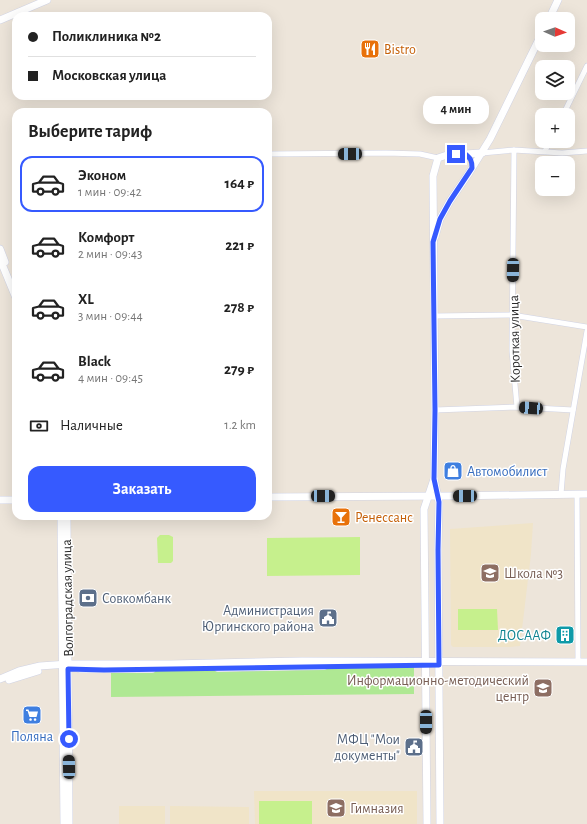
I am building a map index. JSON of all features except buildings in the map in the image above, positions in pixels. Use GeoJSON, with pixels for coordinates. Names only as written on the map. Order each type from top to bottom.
{"type":"FeatureCollection","features":[{"type":"Feature","properties":{"kind":"main road"},"geometry":{"type":"LineString","coordinates":[[0,17],[40,0]]}},
{"type":"Feature","properties":{"kind":"main road"},"geometry":{"type":"LineString","coordinates":[[19,12],[47,0]]}},
{"type":"Feature","properties":{"kind":"main road"},"geometry":{"type":"LineString","coordinates":[[552,12],[558,0]]}},
{"type":"Feature","properties":{"kind":"main road"},"geometry":{"type":"LineString","coordinates":[[0,20],[12,15]]}},
{"type":"Feature","properties":{"kind":"main road"},"geometry":{"type":"LineString","coordinates":[[433,242],[440,219],[450,201],[482,153],[535,47]]}},
{"type":"Feature","properties":{"kind":"main road"},"geometry":{"type":"LineString","coordinates":[[440,824],[439,496],[434,479],[435,410],[432,200],[433,176],[438,158],[447,155],[464,153],[482,153]]}},
{"type":"Feature","properties":{"kind":"main road"},"geometry":{"type":"LineString","coordinates":[[464,153],[472,160],[472,168]]}},
{"type":"Feature","properties":{"kind":"main road"},"geometry":{"type":"LineString","coordinates":[[432,200],[436,204],[442,205],[450,201]]}},
{"type":"Feature","properties":{"kind":"main road"},"geometry":{"type":"LineString","coordinates":[[0,249],[12,278]]}},
{"type":"Feature","properties":{"kind":"main road"},"geometry":{"type":"LineString","coordinates":[[0,259],[12,288]]}},
{"type":"Feature","properties":{"kind":"main road"},"geometry":{"type":"LineString","coordinates":[[427,824],[424,496],[434,479]]}},
{"type":"Feature","properties":{"kind":"main road"},"geometry":{"type":"LineString","coordinates":[[272,497],[587,494]]}},
{"type":"Feature","properties":{"kind":"main road"},"geometry":{"type":"LineString","coordinates":[[0,500],[12,500]]}},
{"type":"Feature","properties":{"kind":"main road"},"geometry":{"type":"LineString","coordinates":[[61,520],[65,667],[64,824]]}},
{"type":"Feature","properties":{"kind":"main road","name":"Волгоградская улица"},"geometry":{"type":"LineString","coordinates":[[67,520],[65,667],[69,769],[69,824]]}},
{"type":"Feature","properties":{"kind":"main road"},"geometry":{"type":"LineString","coordinates":[[0,679],[19,671],[40,666],[65,667],[302,661],[425,663],[587,662]]}},
{"type":"Feature","properties":{"kind":"main road"},"geometry":{"type":"LineString","coordinates":[[0,684],[16,677],[38,671],[65,667]]}},
{"type":"Feature","properties":{"kind":"street"},"geometry":{"type":"LineString","coordinates":[[566,108],[587,66]]}},
{"type":"Feature","properties":{"kind":"street"},"geometry":{"type":"LineString","coordinates":[[482,153],[514,150],[562,152],[587,151]]}},
{"type":"Feature","properties":{"kind":"street","name":"Короткая улица"},"geometry":{"type":"LineString","coordinates":[[514,150],[512,351],[517,407]]}},
{"type":"Feature","properties":{"kind":"street"},"geometry":{"type":"LineString","coordinates":[[272,154],[386,153],[420,154],[438,158]]}},
{"type":"Feature","properties":{"kind":"street"},"geometry":{"type":"LineString","coordinates":[[434,316],[512,315],[587,327]]}},
{"type":"Feature","properties":{"kind":"street"},"geometry":{"type":"LineString","coordinates":[[561,494],[563,469],[587,331]]}},
{"type":"Feature","properties":{"kind":"street"},"geometry":{"type":"LineString","coordinates":[[435,410],[517,407],[573,410]]}},
{"type":"Feature","properties":{"kind":"street"},"geometry":{"type":"LineString","coordinates":[[577,494],[578,662]]}},
{"type":"Feature","properties":{"kind":"shaded area","name":"Школа №3"},"geometry":{"type":"Polygon","coordinates":[[[533,523],[531,554],[520,646],[453,647],[451,645],[450,529],[533,523]]]}},
{"type":"Feature","properties":{"kind":"shaded area","name":"Гимназия"},"geometry":{"type":"Polygon","coordinates":[[[254,791],[417,791],[417,824],[255,824],[254,791]]]}},
{"type":"Feature","properties":{"kind":"shaded area"},"geometry":{"type":"Polygon","coordinates":[[[119,806],[165,806],[165,824],[119,824],[119,806]]]}},
{"type":"Feature","properties":{"kind":"shaded area"},"geometry":{"type":"Polygon","coordinates":[[[170,806],[249,807],[249,824],[170,824],[170,806]]]}},
{"type":"Feature","properties":{"kind":"green space"},"geometry":{"type":"Polygon","coordinates":[[[160,535],[169,535],[173,537],[173,561],[171,563],[158,563],[157,538],[160,535]]]}},
{"type":"Feature","properties":{"kind":"green space"},"geometry":{"type":"Polygon","coordinates":[[[360,537],[360,575],[267,576],[267,538],[360,537]]]}},
{"type":"Feature","properties":{"kind":"green space"},"geometry":{"type":"Polygon","coordinates":[[[458,609],[497,609],[498,630],[458,630],[458,609]]]}},
{"type":"Feature","properties":{"kind":"green space"},"geometry":{"type":"Polygon","coordinates":[[[414,667],[414,694],[111,697],[111,669],[414,667]]]}},
{"type":"Feature","properties":{"kind":"green space"},"geometry":{"type":"Polygon","coordinates":[[[259,801],[312,801],[312,824],[259,824],[259,801]]]}},
{"type":"Feature","properties":{"kind":"place","name":"Bistro"},"geometry":{"type":"Point","coordinates":[370,49]}},
{"type":"Feature","properties":{"kind":"place","name":"Автомобилист"},"geometry":{"type":"Point","coordinates":[453,471]}},
{"type":"Feature","properties":{"kind":"place","name":"Ренессанс"},"geometry":{"type":"Point","coordinates":[341,517]}},
{"type":"Feature","properties":{"kind":"place","name":"Школа №3"},"geometry":{"type":"Point","coordinates":[490,573]}},
{"type":"Feature","properties":{"kind":"place","name":"Совкомбанк"},"geometry":{"type":"Point","coordinates":[88,598]}},
{"type":"Feature","properties":{"kind":"place","name":"Администрация Юргинского района"},"geometry":{"type":"Point","coordinates":[328,618]}},
{"type":"Feature","properties":{"kind":"place","name":"ДОСААФ"},"geometry":{"type":"Point","coordinates":[565,635]}},
{"type":"Feature","properties":{"kind":"place","name":"Информационно-методический центр"},"geometry":{"type":"Point","coordinates":[543,688]}},
{"type":"Feature","properties":{"kind":"place","name":"Поляна"},"geometry":{"type":"Point","coordinates":[32,715]}},
{"type":"Feature","properties":{"kind":"place","name":"МФЦ \"Мои документы\""},"geometry":{"type":"Point","coordinates":[414,747]}},
{"type":"Feature","properties":{"kind":"place","name":"Гимназия"},"geometry":{"type":"Point","coordinates":[336,808]}},
{"type":"Feature","properties":{"kind":"route"},"geometry":{"type":"LineString","coordinates":[[69,739],[68,669],[104,670],[439,665],[439,496],[434,479],[435,410],[433,242],[440,219],[472,168],[472,160],[467,155],[464,153],[456,154]]}}]}
